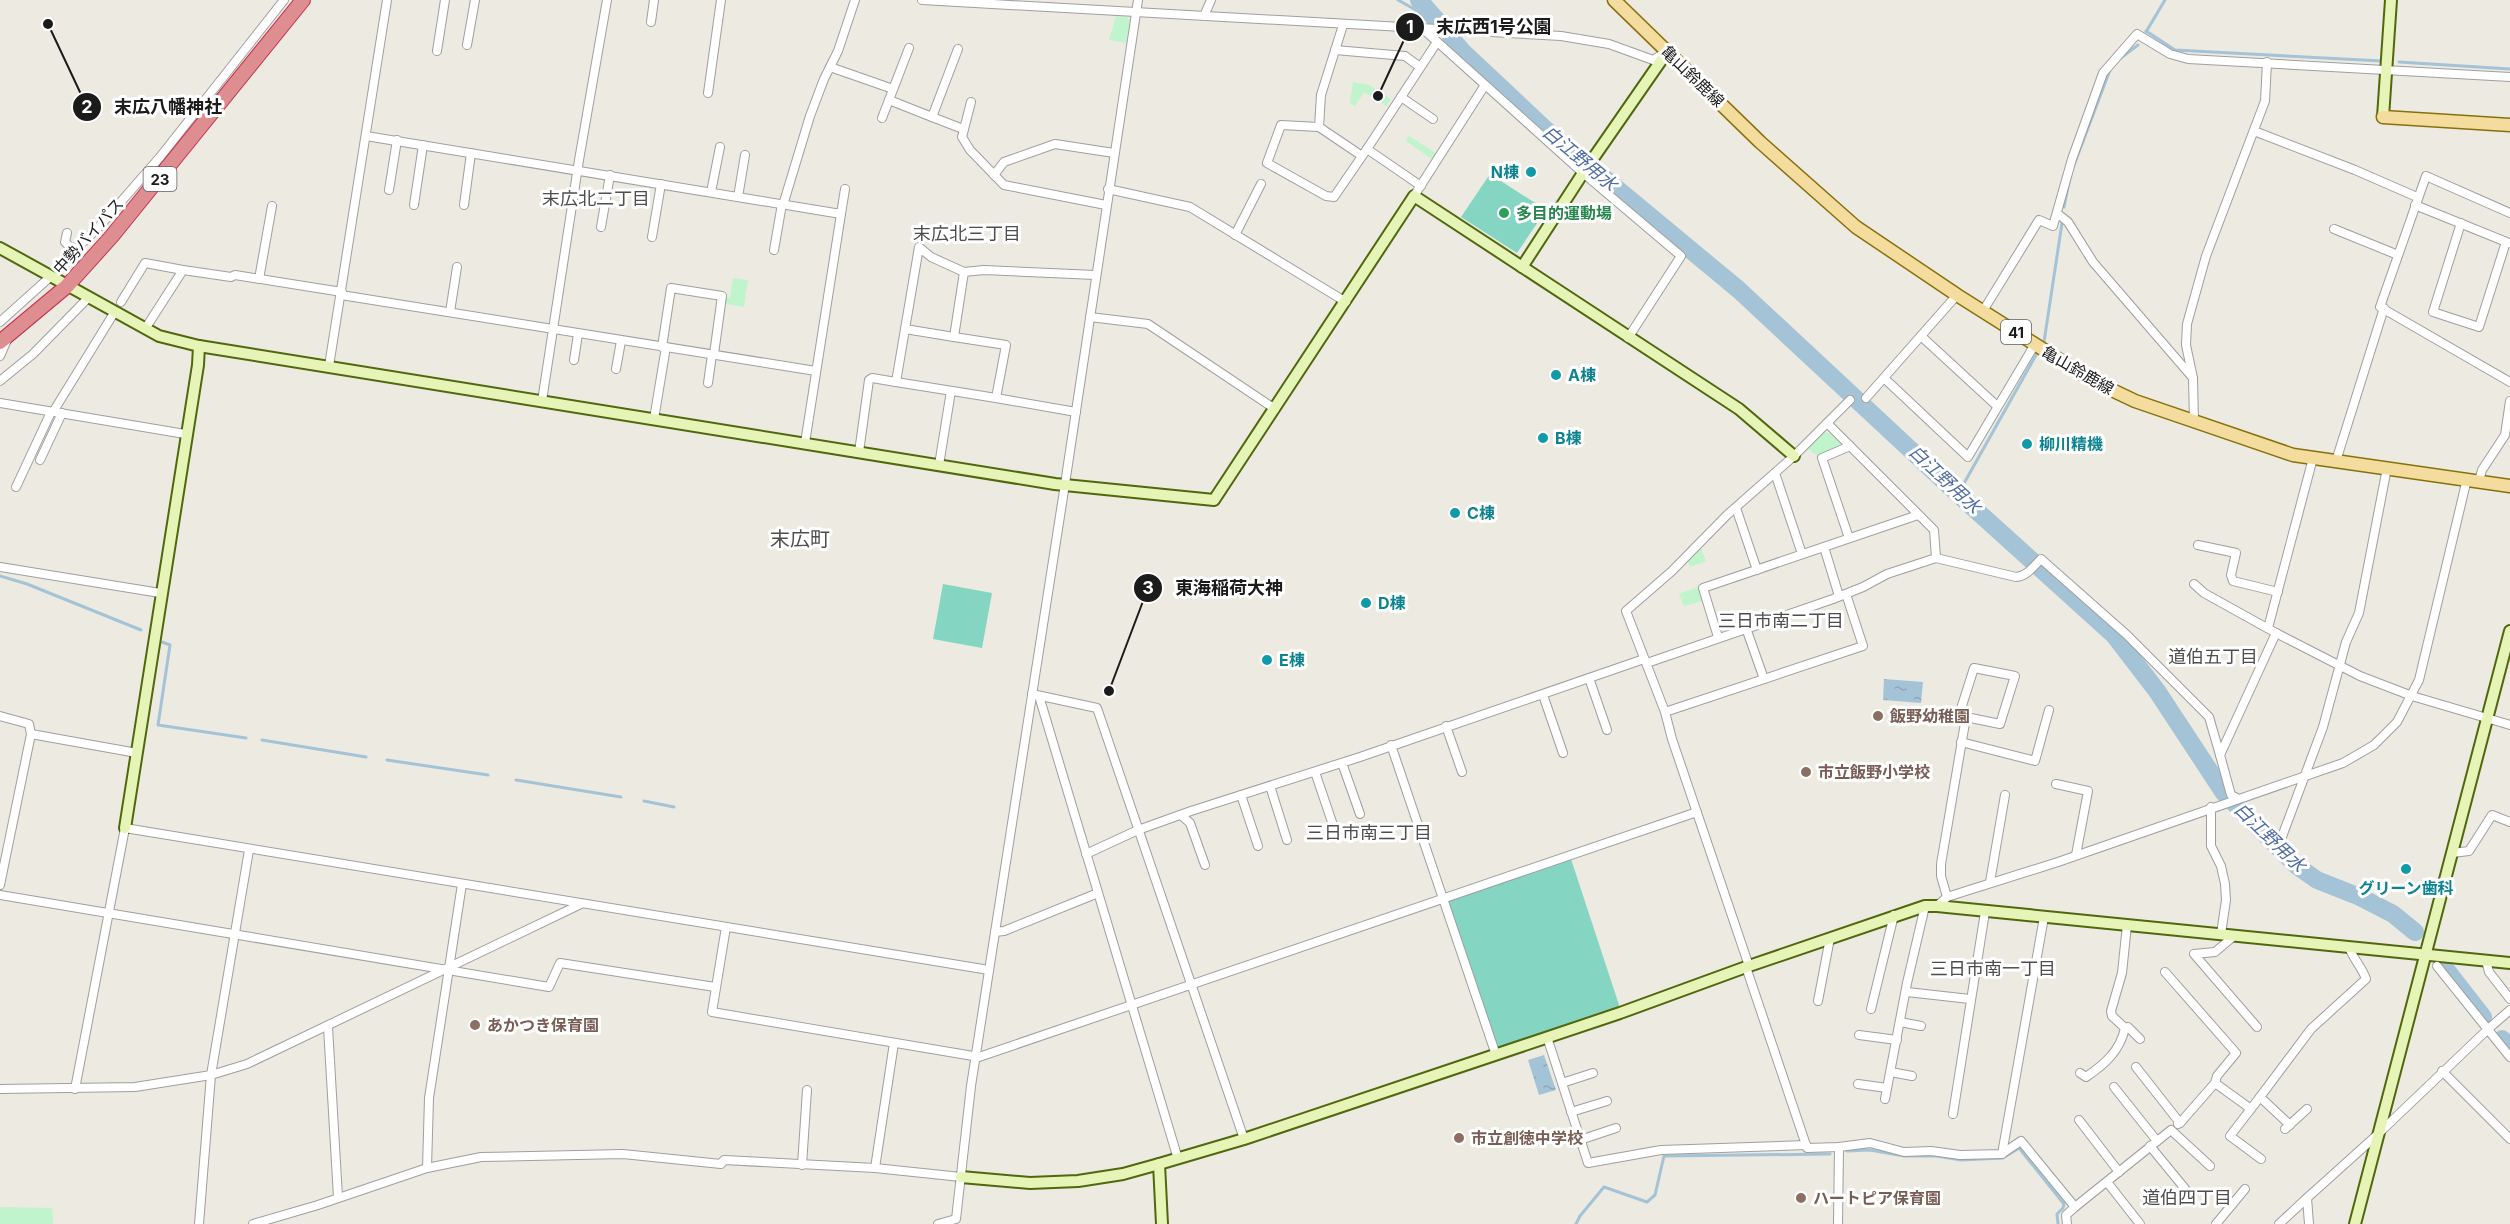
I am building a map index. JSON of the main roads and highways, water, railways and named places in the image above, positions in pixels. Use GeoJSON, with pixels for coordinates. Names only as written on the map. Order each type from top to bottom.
{"type":"FeatureCollection","features":[{"type":"Feature","properties":{"kind":"highway","name":"中勢バイパス"},"geometry":{"type":"LineString","coordinates":[[4,339],[67,286],[155,185],[303,0]]}},
{"type":"Feature","properties":{"kind":"main road","name":"亀山鈴鹿線"},"geometry":{"type":"LineString","coordinates":[[1614,0],[1760,142],[1856,227],[1957,295],[2093,381],[2135,401],[2268,448],[2313,458],[2510,486]]}},
{"type":"Feature","properties":{"kind":"main road"},"geometry":{"type":"LineString","coordinates":[[2384,117],[2510,125]]}},
{"type":"Feature","properties":{"kind":"water"},"geometry":{"type":"Polygon","coordinates":[[[1884,679],[1923,682],[1921,703],[1883,700],[1884,679]]]}},
{"type":"Feature","properties":{"kind":"water"},"geometry":{"type":"Polygon","coordinates":[[[1544,1055],[1556,1090],[1539,1095],[1528,1060],[1544,1055]]]}},
{"type":"Feature","properties":{"kind":"waterway"},"geometry":{"type":"LineString","coordinates":[[1398,0],[1439,23]]}},
{"type":"Feature","properties":{"kind":"waterway","name":"白江野用水"},"geometry":{"type":"LineString","coordinates":[[1419,0],[1439,23]]}},
{"type":"Feature","properties":{"kind":"waterway"},"geometry":{"type":"LineString","coordinates":[[2146,32],[2165,0]]}},
{"type":"Feature","properties":{"kind":"waterway"},"geometry":{"type":"LineString","coordinates":[[2146,31],[2175,50],[2382,61]]}},
{"type":"Feature","properties":{"kind":"waterway","name":"白江野用水"},"geometry":{"type":"LineString","coordinates":[[1451,38],[1546,130],[1739,290],[1958,494],[2114,635],[2157,691],[2224,793],[2297,866],[2317,880],[2360,897],[2393,914],[2415,932]]}},
{"type":"Feature","properties":{"kind":"waterway"},"geometry":{"type":"LineString","coordinates":[[2118,60],[2138,45]]}},
{"type":"Feature","properties":{"kind":"waterway"},"geometry":{"type":"LineString","coordinates":[[2399,62],[2510,69]]}},
{"type":"Feature","properties":{"kind":"waterway"},"geometry":{"type":"LineString","coordinates":[[2074,165],[2110,70]]}},
{"type":"Feature","properties":{"kind":"waterway"},"geometry":{"type":"LineString","coordinates":[[2064,207],[2069,182]]}},
{"type":"Feature","properties":{"kind":"waterway"},"geometry":{"type":"LineString","coordinates":[[2044,342],[2062,223]]}},
{"type":"Feature","properties":{"kind":"waterway"},"geometry":{"type":"LineString","coordinates":[[1958,494],[2036,355]]}},
{"type":"Feature","properties":{"kind":"waterway"},"geometry":{"type":"LineString","coordinates":[[0,576],[27,584],[141,630]]}},
{"type":"Feature","properties":{"kind":"waterway"},"geometry":{"type":"LineString","coordinates":[[162,642],[170,645],[158,725],[246,738]]}},
{"type":"Feature","properties":{"kind":"waterway"},"geometry":{"type":"LineString","coordinates":[[262,740],[366,757]]}},
{"type":"Feature","properties":{"kind":"waterway"},"geometry":{"type":"LineString","coordinates":[[387,760],[488,775]]}},
{"type":"Feature","properties":{"kind":"waterway"},"geometry":{"type":"LineString","coordinates":[[516,780],[621,797]]}},
{"type":"Feature","properties":{"kind":"waterway"},"geometry":{"type":"LineString","coordinates":[[644,801],[674,807]]}},
{"type":"Feature","properties":{"kind":"waterway","name":"白江野用水"},"geometry":{"type":"LineString","coordinates":[[2444,967],[2483,1017]]}},
{"type":"Feature","properties":{"kind":"waterway","name":"白江野用水"},"geometry":{"type":"LineString","coordinates":[[2502,1039],[2510,1047]]}},
{"type":"Feature","properties":{"kind":"waterway"},"geometry":{"type":"LineString","coordinates":[[1847,1151],[1870,1150],[1904,1156],[1937,1156],[1961,1160],[2003,1158],[2019,1148],[2064,1204],[2057,1214],[2058,1224]]}},
{"type":"Feature","properties":{"kind":"waterway"},"geometry":{"type":"LineString","coordinates":[[1576,1224],[1604,1187],[1647,1202],[1655,1195],[1664,1156],[1830,1154]]}},
{"type":"Feature","properties":{"kind":"place","name":"末広八幡神社"},"geometry":{"type":"Point","coordinates":[48,24]}},
{"type":"Feature","properties":{"kind":"place","name":"末広西1号公園"},"geometry":{"type":"Point","coordinates":[1378,96]}},
{"type":"Feature","properties":{"kind":"place","name":"N棟"},"geometry":{"type":"Point","coordinates":[1531,172]}},
{"type":"Feature","properties":{"kind":"place","name":"多目的運動場"},"geometry":{"type":"Point","coordinates":[1504,213]}},
{"type":"Feature","properties":{"kind":"place","name":"A棟"},"geometry":{"type":"Point","coordinates":[1556,375]}},
{"type":"Feature","properties":{"kind":"place","name":"B棟"},"geometry":{"type":"Point","coordinates":[1543,438]}},
{"type":"Feature","properties":{"kind":"place","name":"柳川精機"},"geometry":{"type":"Point","coordinates":[2027,444]}},
{"type":"Feature","properties":{"kind":"place","name":"C棟"},"geometry":{"type":"Point","coordinates":[1455,513]}},
{"type":"Feature","properties":{"kind":"place","name":"D棟"},"geometry":{"type":"Point","coordinates":[1366,603]}},
{"type":"Feature","properties":{"kind":"place","name":"E棟"},"geometry":{"type":"Point","coordinates":[1267,660]}},
{"type":"Feature","properties":{"kind":"place","name":"東海稲荷大神"},"geometry":{"type":"Point","coordinates":[1109,691]}},
{"type":"Feature","properties":{"kind":"place","name":"飯野幼稚園"},"geometry":{"type":"Point","coordinates":[1878,716]}},
{"type":"Feature","properties":{"kind":"place","name":"市立飯野小学校"},"geometry":{"type":"Point","coordinates":[1806,772]}},
{"type":"Feature","properties":{"kind":"place","name":"グリーン歯科"},"geometry":{"type":"Point","coordinates":[2406,869]}},
{"type":"Feature","properties":{"kind":"place","name":"あかつき保育園"},"geometry":{"type":"Point","coordinates":[475,1025]}},
{"type":"Feature","properties":{"kind":"place","name":"市立創徳中学校"},"geometry":{"type":"Point","coordinates":[1459,1138]}},
{"type":"Feature","properties":{"kind":"place","name":"ハートピア保育園"},"geometry":{"type":"Point","coordinates":[1801,1198]}},
{"type":"Feature","properties":{"kind":"district","name":"末広北二丁目"},"geometry":{"type":"Point","coordinates":[596,198]}},
{"type":"Feature","properties":{"kind":"district","name":"末広北三丁目"},"geometry":{"type":"Point","coordinates":[967,233]}},
{"type":"Feature","properties":{"kind":"district","name":"末広町"},"geometry":{"type":"Point","coordinates":[800,539]}},
{"type":"Feature","properties":{"kind":"district","name":"三日市南二丁目"},"geometry":{"type":"Point","coordinates":[1781,620]}},
{"type":"Feature","properties":{"kind":"district","name":"道伯五丁目"},"geometry":{"type":"Point","coordinates":[2213,656]}},
{"type":"Feature","properties":{"kind":"district","name":"三日市南三丁目"},"geometry":{"type":"Point","coordinates":[1369,832]}},
{"type":"Feature","properties":{"kind":"district","name":"三日市南一丁目"},"geometry":{"type":"Point","coordinates":[1993,968]}},
{"type":"Feature","properties":{"kind":"district","name":"道伯四丁目"},"geometry":{"type":"Point","coordinates":[2187,1197]}}]}
